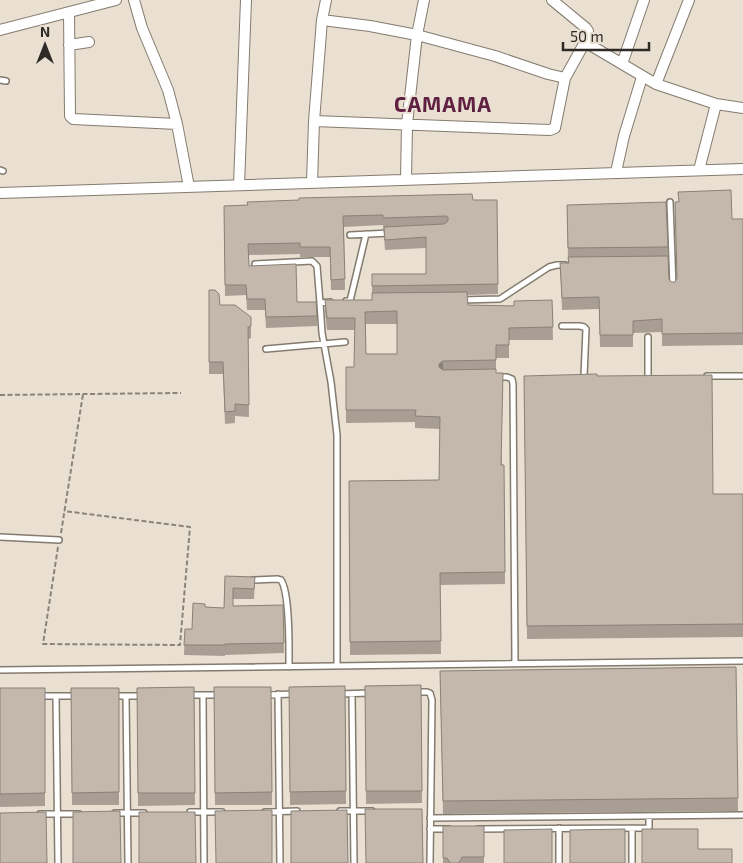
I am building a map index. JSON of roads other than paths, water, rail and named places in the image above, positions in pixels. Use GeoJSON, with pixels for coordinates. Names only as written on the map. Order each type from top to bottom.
{"type":"FeatureCollection","features":[{"type":"Feature","properties":{"kind":"street"},"geometry":{"type":"LineString","coordinates":[[0,30],[116,0]]}},
{"type":"Feature","properties":{"kind":"street"},"geometry":{"type":"LineString","coordinates":[[134,0],[142,28],[168,90],[177,124],[189,187]]}},
{"type":"Feature","properties":{"kind":"street"},"geometry":{"type":"LineString","coordinates":[[240,185],[246,0]]}},
{"type":"Feature","properties":{"kind":"street"},"geometry":{"type":"LineString","coordinates":[[312,183],[314,121],[322,20],[326,0]]}},
{"type":"Feature","properties":{"kind":"street"},"geometry":{"type":"LineString","coordinates":[[406,180],[407,124],[417,35],[424,0]]}},
{"type":"Feature","properties":{"kind":"street"},"geometry":{"type":"LineString","coordinates":[[314,121],[550,130],[555,128],[565,78],[585,42],[588,32],[586,28],[552,0]]}},
{"type":"Feature","properties":{"kind":"street"},"geometry":{"type":"LineString","coordinates":[[622,64],[644,0]]}},
{"type":"Feature","properties":{"kind":"street"},"geometry":{"type":"LineString","coordinates":[[656,84],[689,0]]}},
{"type":"Feature","properties":{"kind":"street"},"geometry":{"type":"LineString","coordinates":[[69,12],[71,118],[177,124]]}},
{"type":"Feature","properties":{"kind":"street"},"geometry":{"type":"LineString","coordinates":[[322,20],[370,26],[417,35],[565,78]]}},
{"type":"Feature","properties":{"kind":"street"},"geometry":{"type":"LineString","coordinates":[[69,45],[89,42]]}},
{"type":"Feature","properties":{"kind":"street"},"geometry":{"type":"LineString","coordinates":[[585,42],[656,84],[716,104],[743,108]]}},
{"type":"Feature","properties":{"kind":"street"},"geometry":{"type":"LineString","coordinates":[[616,172],[624,136],[642,77]]}},
{"type":"Feature","properties":{"kind":"street"},"geometry":{"type":"LineString","coordinates":[[698,170],[716,104]]}},
{"type":"Feature","properties":{"kind":"street"},"geometry":{"type":"LineString","coordinates":[[0,193],[743,169]]}},
{"type":"Feature","properties":{"kind":"lane"},"geometry":{"type":"LineString","coordinates":[[670,202],[673,290]]}},
{"type":"Feature","properties":{"kind":"lane"},"geometry":{"type":"LineString","coordinates":[[350,234],[395,232]]}},
{"type":"Feature","properties":{"kind":"lane"},"geometry":{"type":"LineString","coordinates":[[350,301],[366,234]]}},
{"type":"Feature","properties":{"kind":"lane"},"geometry":{"type":"LineString","coordinates":[[255,264],[312,261],[317,266],[322,332],[331,382],[337,434],[337,666]]}},
{"type":"Feature","properties":{"kind":"lane"},"geometry":{"type":"LineString","coordinates":[[663,264],[672,264]]}},
{"type":"Feature","properties":{"kind":"lane"},"geometry":{"type":"LineString","coordinates":[[458,300],[500,299],[549,267],[567,265]]}},
{"type":"Feature","properties":{"kind":"lane"},"geometry":{"type":"LineString","coordinates":[[342,301],[360,301]]}},
{"type":"Feature","properties":{"kind":"lane"},"geometry":{"type":"LineString","coordinates":[[320,303],[335,302]]}},
{"type":"Feature","properties":{"kind":"lane"},"geometry":{"type":"LineString","coordinates":[[562,326],[580,326],[586,329],[584,376]]}},
{"type":"Feature","properties":{"kind":"lane"},"geometry":{"type":"LineString","coordinates":[[648,337],[648,376]]}},
{"type":"Feature","properties":{"kind":"lane"},"geometry":{"type":"LineString","coordinates":[[266,350],[345,342]]}},
{"type":"Feature","properties":{"kind":"lane"},"geometry":{"type":"LineString","coordinates":[[575,376],[593,376]]}},
{"type":"Feature","properties":{"kind":"lane"},"geometry":{"type":"LineString","coordinates":[[639,376],[657,376]]}},
{"type":"Feature","properties":{"kind":"lane"},"geometry":{"type":"LineString","coordinates":[[705,376],[743,376]]}},
{"type":"Feature","properties":{"kind":"lane"},"geometry":{"type":"LineString","coordinates":[[489,377],[507,377],[512,379],[513,384],[515,664]]}},
{"type":"Feature","properties":{"kind":"lane"},"geometry":{"type":"LineString","coordinates":[[0,537],[60,540]]}},
{"type":"Feature","properties":{"kind":"lane"},"geometry":{"type":"LineString","coordinates":[[254,580],[282,580],[287,609],[289,666]]}},
{"type":"Feature","properties":{"kind":"lane"},"geometry":{"type":"LineString","coordinates":[[279,609],[287,609]]}},
{"type":"Feature","properties":{"kind":"lane"},"geometry":{"type":"LineString","coordinates":[[0,670],[743,661]]}},
{"type":"Feature","properties":{"kind":"lane"},"geometry":{"type":"LineString","coordinates":[[408,692],[427,692],[430,693],[432,700],[430,863]]}},
{"type":"Feature","properties":{"kind":"lane"},"geometry":{"type":"LineString","coordinates":[[333,694],[380,693]]}},
{"type":"Feature","properties":{"kind":"lane"},"geometry":{"type":"LineString","coordinates":[[278,694],[280,863]]}},
{"type":"Feature","properties":{"kind":"lane"},"geometry":{"type":"LineString","coordinates":[[259,695],[296,694]]}},
{"type":"Feature","properties":{"kind":"lane"},"geometry":{"type":"LineString","coordinates":[[352,694],[354,863]]}},
{"type":"Feature","properties":{"kind":"lane"},"geometry":{"type":"LineString","coordinates":[[184,695],[221,695]]}},
{"type":"Feature","properties":{"kind":"lane"},"geometry":{"type":"LineString","coordinates":[[202,695],[204,863]]}},
{"type":"Feature","properties":{"kind":"lane"},"geometry":{"type":"LineString","coordinates":[[28,696],[82,696]]}},
{"type":"Feature","properties":{"kind":"lane"},"geometry":{"type":"LineString","coordinates":[[56,696],[58,863]]}},
{"type":"Feature","properties":{"kind":"lane"},"geometry":{"type":"LineString","coordinates":[[109,696],[145,696]]}},
{"type":"Feature","properties":{"kind":"lane"},"geometry":{"type":"LineString","coordinates":[[126,696],[128,863]]}},
{"type":"Feature","properties":{"kind":"lane"},"geometry":{"type":"LineString","coordinates":[[335,811],[382,810]]}},
{"type":"Feature","properties":{"kind":"lane"},"geometry":{"type":"LineString","coordinates":[[420,810],[430,810]]}},
{"type":"Feature","properties":{"kind":"lane"},"geometry":{"type":"LineString","coordinates":[[260,812],[307,811]]}},
{"type":"Feature","properties":{"kind":"lane"},"geometry":{"type":"LineString","coordinates":[[185,812],[232,812]]}},
{"type":"Feature","properties":{"kind":"lane"},"geometry":{"type":"LineString","coordinates":[[110,813],[147,813]]}},
{"type":"Feature","properties":{"kind":"lane"},"geometry":{"type":"LineString","coordinates":[[38,814],[84,814]]}},
{"type":"Feature","properties":{"kind":"lane"},"geometry":{"type":"LineString","coordinates":[[430,818],[743,815]]}},
{"type":"Feature","properties":{"kind":"lane"},"geometry":{"type":"LineString","coordinates":[[470,829],[649,828],[649,816]]}},
{"type":"Feature","properties":{"kind":"lane"},"geometry":{"type":"LineString","coordinates":[[559,828],[560,863]]}},
{"type":"Feature","properties":{"kind":"lane"},"geometry":{"type":"LineString","coordinates":[[632,828],[632,863]]}},
{"type":"Feature","properties":{"kind":"lane"},"geometry":{"type":"LineString","coordinates":[[430,829],[460,829]]}},
{"type":"Feature","properties":{"kind":"district","name":"CAMAMA"},"geometry":{"type":"Point","coordinates":[443,103]}}]}
